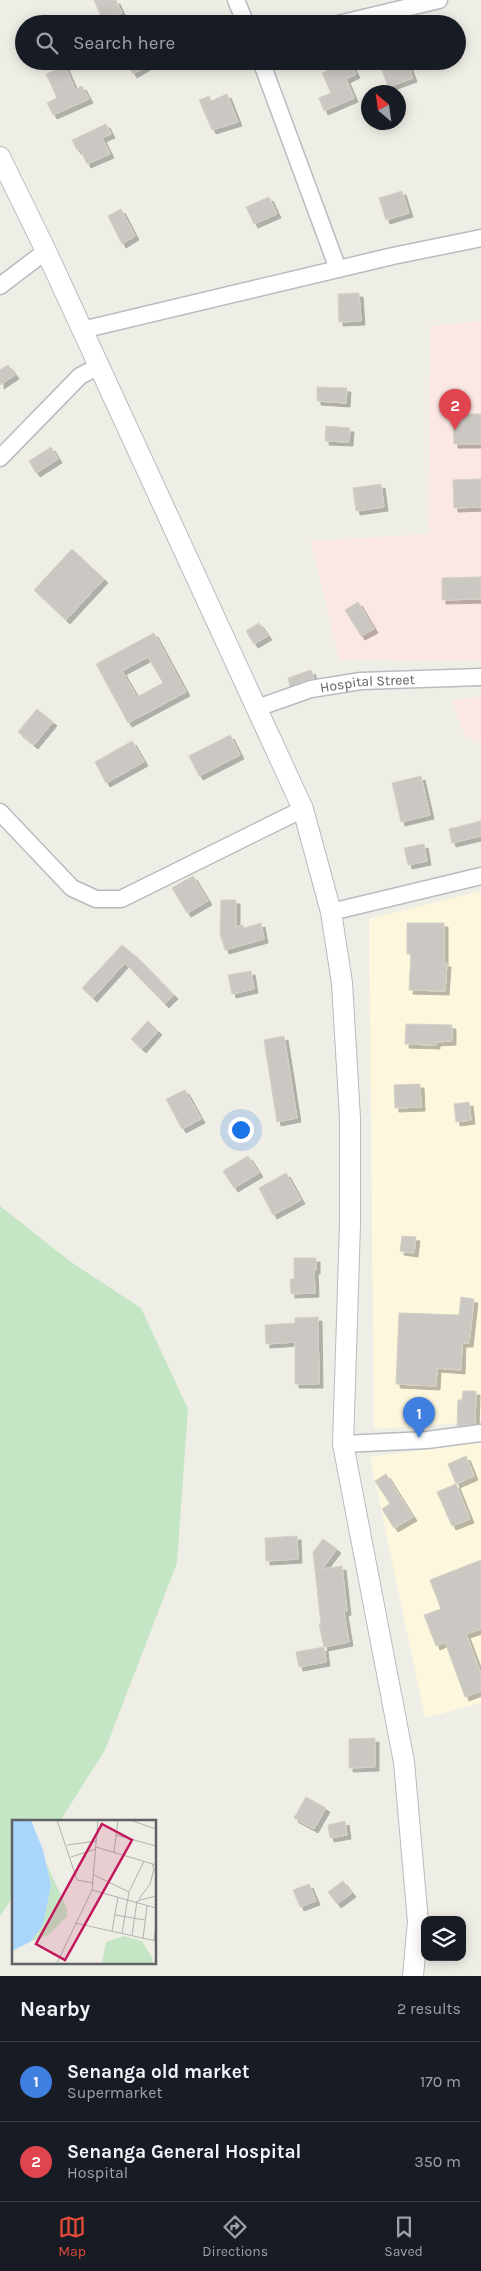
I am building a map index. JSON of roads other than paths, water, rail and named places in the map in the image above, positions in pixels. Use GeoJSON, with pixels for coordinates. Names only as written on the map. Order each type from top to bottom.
{"type":"FeatureCollection","features":[{"type":"Feature","properties":{"kind":"street"},"geometry":{"type":"LineString","coordinates":[[236,0],[242,15]]}},
{"type":"Feature","properties":{"kind":"street"},"geometry":{"type":"LineString","coordinates":[[376,15],[440,0]]}},
{"type":"Feature","properties":{"kind":"street"},"geometry":{"type":"LineString","coordinates":[[264,70],[338,269]]}},
{"type":"Feature","properties":{"kind":"street"},"geometry":{"type":"LineString","coordinates":[[0,157],[46,251],[303,810],[331,912],[342,983],[350,1118],[350,1225],[343,1444],[404,1762],[418,1922],[414,1976]]}},
{"type":"Feature","properties":{"kind":"street"},"geometry":{"type":"LineString","coordinates":[[82,330],[338,269],[481,238]]}},
{"type":"Feature","properties":{"kind":"street"},"geometry":{"type":"LineString","coordinates":[[0,286],[46,251]]}},
{"type":"Feature","properties":{"kind":"street"},"geometry":{"type":"LineString","coordinates":[[0,458],[80,376],[98,366]]}},
{"type":"Feature","properties":{"kind":"street","name":"Hospital Street"},"geometry":{"type":"LineString","coordinates":[[257,708],[311,689],[361,681],[481,678]]}},
{"type":"Feature","properties":{"kind":"street"},"geometry":{"type":"LineString","coordinates":[[0,812],[72,888],[96,899],[120,899],[303,810]]}},
{"type":"Feature","properties":{"kind":"street"},"geometry":{"type":"LineString","coordinates":[[331,912],[481,876]]}},
{"type":"Feature","properties":{"kind":"street"},"geometry":{"type":"LineString","coordinates":[[343,1444],[427,1440],[481,1433]]}},
{"type":"Feature","properties":{"kind":"place","name":"Senanga General Hospital"},"geometry":{"type":"Point","coordinates":[455,430]}},
{"type":"Feature","properties":{"kind":"place","name":"Senanga old market"},"geometry":{"type":"Point","coordinates":[419,1438]}}]}
